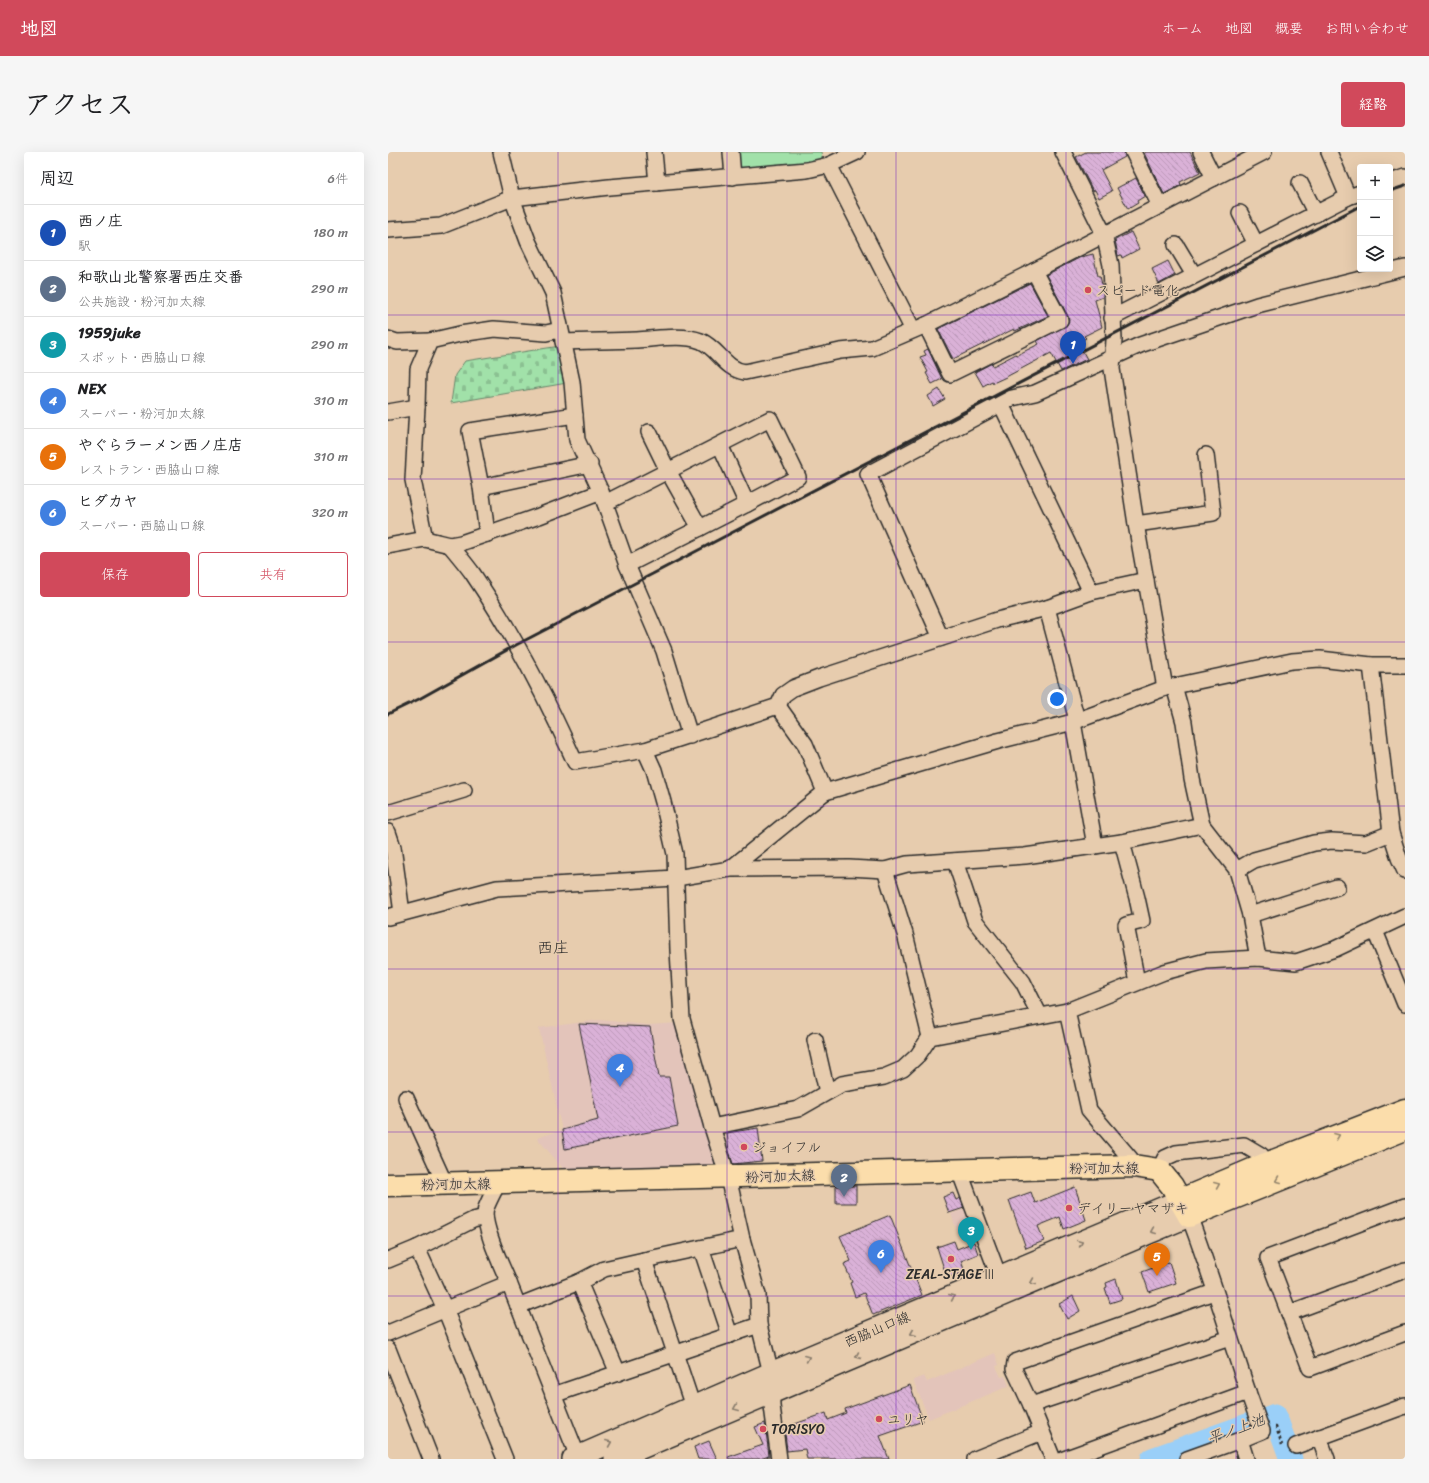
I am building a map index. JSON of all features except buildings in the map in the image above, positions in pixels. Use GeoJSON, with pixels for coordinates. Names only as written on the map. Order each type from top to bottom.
{"type":"FeatureCollection","features":[{"type":"Feature","properties":{"kind":"main road"},"geometry":{"type":"LineString","coordinates":[[1185,1208],[1266,1164],[1405,1110]]}},
{"type":"Feature","properties":{"kind":"main road"},"geometry":{"type":"LineString","coordinates":[[1185,1208],[1405,1129]]}},
{"type":"Feature","properties":{"kind":"main road","name":"粉河加太線"},"geometry":{"type":"LineString","coordinates":[[388,1185],[1134,1166],[1159,1170],[1172,1186],[1185,1208]]}},
{"type":"Feature","properties":{"kind":"street"},"geometry":{"type":"LineString","coordinates":[[501,152],[512,198],[528,241],[553,293],[572,382],[577,440],[590,464],[627,565],[664,651],[690,736]]}},
{"type":"Feature","properties":{"kind":"street"},"geometry":{"type":"LineString","coordinates":[[654,152],[658,183]]}},
{"type":"Feature","properties":{"kind":"street"},"geometry":{"type":"LineString","coordinates":[[731,152],[733,177]]}},
{"type":"Feature","properties":{"kind":"street"},"geometry":{"type":"LineString","coordinates":[[388,230],[441,226],[512,198],[807,170],[829,165],[857,152]]}},
{"type":"Feature","properties":{"kind":"street"},"geometry":{"type":"LineString","coordinates":[[1062,152],[1104,234],[1111,265],[1112,369],[1136,524],[1146,580],[1169,687],[1184,722],[1192,779],[1202,825],[1237,870],[1250,915],[1258,958]]}},
{"type":"Feature","properties":{"kind":"street"},"geometry":{"type":"LineString","coordinates":[[1133,152],[1160,206]]}},
{"type":"Feature","properties":{"kind":"street"},"geometry":{"type":"LineString","coordinates":[[1201,152],[1214,178]]}},
{"type":"Feature","properties":{"kind":"street"},"geometry":{"type":"LineString","coordinates":[[388,339],[397,342],[430,341],[460,334],[494,329],[546,333],[562,336],[681,338],[701,342],[712,349],[728,365],[737,371],[745,372],[840,351],[872,348],[919,328],[1034,271],[1264,152]]}},
{"type":"Feature","properties":{"kind":"street"},"geometry":{"type":"LineString","coordinates":[[1112,318],[1354,195],[1329,152]]}},
{"type":"Feature","properties":{"kind":"street"},"geometry":{"type":"LineString","coordinates":[[829,165],[919,328],[950,374],[1060,320],[1034,271]]}},
{"type":"Feature","properties":{"kind":"street"},"geometry":{"type":"LineString","coordinates":[[1393,181],[1405,177]]}},
{"type":"Feature","properties":{"kind":"street"},"geometry":{"type":"LineString","coordinates":[[1300,183],[1316,214]]}},
{"type":"Feature","properties":{"kind":"street"},"geometry":{"type":"LineString","coordinates":[[1240,213],[1256,244]]}},
{"type":"Feature","properties":{"kind":"street"},"geometry":{"type":"LineString","coordinates":[[1176,245],[1194,276]]}},
{"type":"Feature","properties":{"kind":"street"},"geometry":{"type":"LineString","coordinates":[[941,638],[868,474],[1012,398],[1035,393],[1113,356],[1140,345],[1257,305],[1405,268]]}},
{"type":"Feature","properties":{"kind":"street"},"geometry":{"type":"LineString","coordinates":[[425,539],[413,480],[418,369],[430,341]]}},
{"type":"Feature","properties":{"kind":"street"},"geometry":{"type":"LineString","coordinates":[[1001,404],[1091,592]]}},
{"type":"Feature","properties":{"kind":"street"},"geometry":{"type":"LineString","coordinates":[[388,412],[417,407]]}},
{"type":"Feature","properties":{"kind":"street"},"geometry":{"type":"LineString","coordinates":[[487,534],[481,487],[470,431],[575,414]]}},
{"type":"Feature","properties":{"kind":"street"},"geometry":{"type":"LineString","coordinates":[[388,546],[425,539],[450,545],[461,543],[571,504],[603,497],[668,471],[770,419],[798,477],[627,565]]}},
{"type":"Feature","properties":{"kind":"street"},"geometry":{"type":"LineString","coordinates":[[648,432],[700,528]]}},
{"type":"Feature","properties":{"kind":"street"},"geometry":{"type":"LineString","coordinates":[[720,445],[747,504]]}},
{"type":"Feature","properties":{"kind":"street"},"geometry":{"type":"LineString","coordinates":[[1136,524],[1213,513],[1206,456]]}},
{"type":"Feature","properties":{"kind":"street"},"geometry":{"type":"LineString","coordinates":[[481,487],[590,464]]}},
{"type":"Feature","properties":{"kind":"street"},"geometry":{"type":"LineString","coordinates":[[450,545],[472,572],[516,645],[555,717],[575,762],[645,750],[690,736],[778,706],[783,695],[793,688],[996,620],[1047,608],[1091,592],[1146,580]]}},
{"type":"Feature","properties":{"kind":"street"},"geometry":{"type":"LineString","coordinates":[[1047,608],[1075,721],[1095,846]]}},
{"type":"Feature","properties":{"kind":"street"},"geometry":{"type":"LineString","coordinates":[[730,869],[825,792],[998,741],[1075,721],[1169,687],[1292,661],[1320,659],[1371,665],[1405,665]]}},
{"type":"Feature","properties":{"kind":"street"},"geometry":{"type":"LineString","coordinates":[[1371,665],[1391,833],[1405,871]]}},
{"type":"Feature","properties":{"kind":"street"},"geometry":{"type":"LineString","coordinates":[[778,706],[805,744],[825,792]]}},
{"type":"Feature","properties":{"kind":"street"},"geometry":{"type":"LineString","coordinates":[[645,750],[654,770],[675,854],[682,1019],[712,1127],[728,1177],[742,1239],[758,1296],[760,1325],[772,1383],[772,1406],[779,1459]]}},
{"type":"Feature","properties":{"kind":"street"},"geometry":{"type":"LineString","coordinates":[[388,813],[464,790]]}},
{"type":"Feature","properties":{"kind":"street"},"geometry":{"type":"LineString","coordinates":[[388,832],[393,847],[395,915],[497,888],[676,878],[730,869],[849,868],[885,870],[907,864],[1025,856],[1122,842],[1202,825]]}},
{"type":"Feature","properties":{"kind":"street"},"geometry":{"type":"LineString","coordinates":[[1237,870],[1254,860],[1314,843],[1332,841],[1366,843],[1391,833]]}},
{"type":"Feature","properties":{"kind":"street"},"geometry":{"type":"LineString","coordinates":[[1122,842],[1142,921],[1126,924],[1137,982]]}},
{"type":"Feature","properties":{"kind":"street"},"geometry":{"type":"LineString","coordinates":[[954,861],[975,921],[1023,982],[1040,1016]]}},
{"type":"Feature","properties":{"kind":"street"},"geometry":{"type":"LineString","coordinates":[[885,870],[905,934],[930,1037]]}},
{"type":"Feature","properties":{"kind":"street"},"geometry":{"type":"LineString","coordinates":[[1250,915],[1337,887]]}},
{"type":"Feature","properties":{"kind":"street"},"geometry":{"type":"LineString","coordinates":[[712,1127],[798,1109],[842,1084],[884,1077],[903,1069],[918,1054],[930,1037],[1067,1011],[1164,972],[1206,961],[1258,958],[1296,962],[1335,950],[1405,916]]}},
{"type":"Feature","properties":{"kind":"street"},"geometry":{"type":"LineString","coordinates":[[1375,931],[1405,1004]]}},
{"type":"Feature","properties":{"kind":"street"},"geometry":{"type":"LineString","coordinates":[[1067,1011],[1089,1110],[1130,1158],[1134,1166]]}},
{"type":"Feature","properties":{"kind":"street"},"geometry":{"type":"LineString","coordinates":[[815,1040],[827,1092]]}},
{"type":"Feature","properties":{"kind":"street"},"geometry":{"type":"LineString","coordinates":[[406,1098],[445,1184]]}},
{"type":"Feature","properties":{"kind":"street"},"geometry":{"type":"LineString","coordinates":[[1159,1170],[1165,1158],[1176,1153],[1244,1145],[1261,1156],[1266,1164]]}},
{"type":"Feature","properties":{"kind":"street"},"geometry":{"type":"LineString","coordinates":[[959,1170],[999,1277]]}},
{"type":"Feature","properties":{"kind":"street"},"geometry":{"type":"LineString","coordinates":[[498,1183],[486,1209],[485,1217],[487,1227],[576,1458]]}},
{"type":"Feature","properties":{"kind":"street"},"geometry":{"type":"LineString","coordinates":[[1405,1206],[1268,1258],[1310,1368],[1405,1333]]}},
{"type":"Feature","properties":{"kind":"street"},"geometry":{"type":"LineString","coordinates":[[1185,1208],[1202,1252],[1214,1292],[1260,1424],[1240,1440],[1186,1459]]}},
{"type":"Feature","properties":{"kind":"street","name":"西脇山口線"},"geometry":{"type":"LineString","coordinates":[[619,1458],[772,1383],[999,1277],[1185,1208]]}},
{"type":"Feature","properties":{"kind":"street","name":"西脇山口線"},"geometry":{"type":"LineString","coordinates":[[576,1458],[693,1407],[772,1383],[1185,1208]]}},
{"type":"Feature","properties":{"kind":"street"},"geometry":{"type":"LineString","coordinates":[[388,1260],[417,1248],[473,1220],[485,1217]]}},
{"type":"Feature","properties":{"kind":"street"},"geometry":{"type":"LineString","coordinates":[[518,1306],[579,1282],[604,1269],[742,1239]]}},
{"type":"Feature","properties":{"kind":"street"},"geometry":{"type":"LineString","coordinates":[[417,1248],[445,1309],[505,1459]]}},
{"type":"Feature","properties":{"kind":"street"},"geometry":{"type":"LineString","coordinates":[[701,1248],[730,1335]]}},
{"type":"Feature","properties":{"kind":"street"},"geometry":{"type":"LineString","coordinates":[[644,1260],[693,1407]]}},
{"type":"Feature","properties":{"kind":"street"},"geometry":{"type":"LineString","coordinates":[[1289,1313],[1405,1270]]}},
{"type":"Feature","properties":{"kind":"street"},"geometry":{"type":"LineString","coordinates":[[388,1333],[509,1282]]}},
{"type":"Feature","properties":{"kind":"street"},"geometry":{"type":"LineString","coordinates":[[579,1282],[618,1373]]}},
{"type":"Feature","properties":{"kind":"street"},"geometry":{"type":"LineString","coordinates":[[1053,1459],[1014,1368],[1016,1362],[1214,1292]]}},
{"type":"Feature","properties":{"kind":"street"},"geometry":{"type":"LineString","coordinates":[[553,1395],[760,1325]]}},
{"type":"Feature","properties":{"kind":"street"},"geometry":{"type":"LineString","coordinates":[[1031,1405],[1230,1338]]}},
{"type":"Feature","properties":{"kind":"street"},"geometry":{"type":"LineString","coordinates":[[388,1349],[431,1459]]}},
{"type":"Feature","properties":{"kind":"street"},"geometry":{"type":"LineString","coordinates":[[1064,1459],[1248,1392]]}},
{"type":"Feature","properties":{"kind":"street"},"geometry":{"type":"LineString","coordinates":[[1289,1446],[1319,1437],[1405,1406]]}},
{"type":"Feature","properties":{"kind":"street"},"geometry":{"type":"LineString","coordinates":[[975,1459],[1042,1432]]}},
{"type":"Feature","properties":{"kind":"street"},"geometry":{"type":"LineString","coordinates":[[1319,1437],[1327,1459]]}},
{"type":"Feature","properties":{"kind":"street"},"geometry":{"type":"LineString","coordinates":[[1240,1440],[1246,1459]]}},
{"type":"Feature","properties":{"kind":"path"},"geometry":{"type":"LineString","coordinates":[[1260,1424],[1276,1427],[1289,1446]]}},
{"type":"Feature","properties":{"kind":"shaded area"},"geometry":{"type":"Polygon","coordinates":[[[599,1020],[649,1025],[678,1023],[718,1158],[712,1167],[562,1173],[562,1167],[537,1138],[562,1130],[539,1028],[599,1020]]]}},
{"type":"Feature","properties":{"kind":"shaded area"},"geometry":{"type":"Polygon","coordinates":[[[964,1209],[971,1231],[958,1235],[951,1214],[964,1209]]]}},
{"type":"Feature","properties":{"kind":"shaded area"},"geometry":{"type":"Polygon","coordinates":[[[995,1353],[999,1365],[996,1366],[1001,1377],[1005,1376],[1009,1386],[929,1419],[913,1380],[924,1376],[927,1382],[995,1353]]]}},
{"type":"Feature","properties":{"kind":"green space"},"geometry":{"type":"Polygon","coordinates":[[[734,152],[821,152],[823,163],[808,166],[804,163],[738,169],[734,152]]]}},
{"type":"Feature","properties":{"kind":"green space"},"geometry":{"type":"Polygon","coordinates":[[[560,346],[567,383],[451,403],[455,375],[465,361],[560,346]]]}},
{"type":"Feature","properties":{"kind":"waterway","name":"平ノ上池"},"geometry":{"type":"LineString","coordinates":[[1152,1459],[1275,1415],[1291,1459]]}},
{"type":"Feature","properties":{"kind":"railway"},"geometry":{"type":"LineString","coordinates":[[1393,190],[1405,186]]}},
{"type":"Feature","properties":{"kind":"railway"},"geometry":{"type":"LineString","coordinates":[[388,714],[419,699],[516,645],[1357,208]]}},
{"type":"Feature","properties":{"kind":"place","name":"スピード電化"},"geometry":{"type":"Point","coordinates":[1088,290]}},
{"type":"Feature","properties":{"kind":"place","name":"西ノ庄"},"geometry":{"type":"Point","coordinates":[1073,364]}},
{"type":"Feature","properties":{"kind":"place","name":"NEX"},"geometry":{"type":"Point","coordinates":[620,1087]}},
{"type":"Feature","properties":{"kind":"place","name":"ジョイフル"},"geometry":{"type":"Point","coordinates":[744,1147]}},
{"type":"Feature","properties":{"kind":"place","name":"和歌山北警察署西庄交番"},"geometry":{"type":"Point","coordinates":[844,1197]}},
{"type":"Feature","properties":{"kind":"place","name":"デイリーヤマザキ"},"geometry":{"type":"Point","coordinates":[1069,1208]}},
{"type":"Feature","properties":{"kind":"place","name":"1959juke"},"geometry":{"type":"Point","coordinates":[971,1250]}},
{"type":"Feature","properties":{"kind":"place","name":"ZEAL-STAGEⅢ"},"geometry":{"type":"Point","coordinates":[951,1259]}},
{"type":"Feature","properties":{"kind":"place","name":"ヒダカヤ"},"geometry":{"type":"Point","coordinates":[881,1273]}},
{"type":"Feature","properties":{"kind":"place","name":"やぐらラーメン西ノ庄店"},"geometry":{"type":"Point","coordinates":[1157,1276]}},
{"type":"Feature","properties":{"kind":"place","name":"ユリヤ"},"geometry":{"type":"Point","coordinates":[879,1419]}},
{"type":"Feature","properties":{"kind":"place","name":"TORISYO"},"geometry":{"type":"Point","coordinates":[763,1429]}},
{"type":"Feature","properties":{"kind":"district","name":"西庄"},"geometry":{"type":"Point","coordinates":[553,947]}}]}
